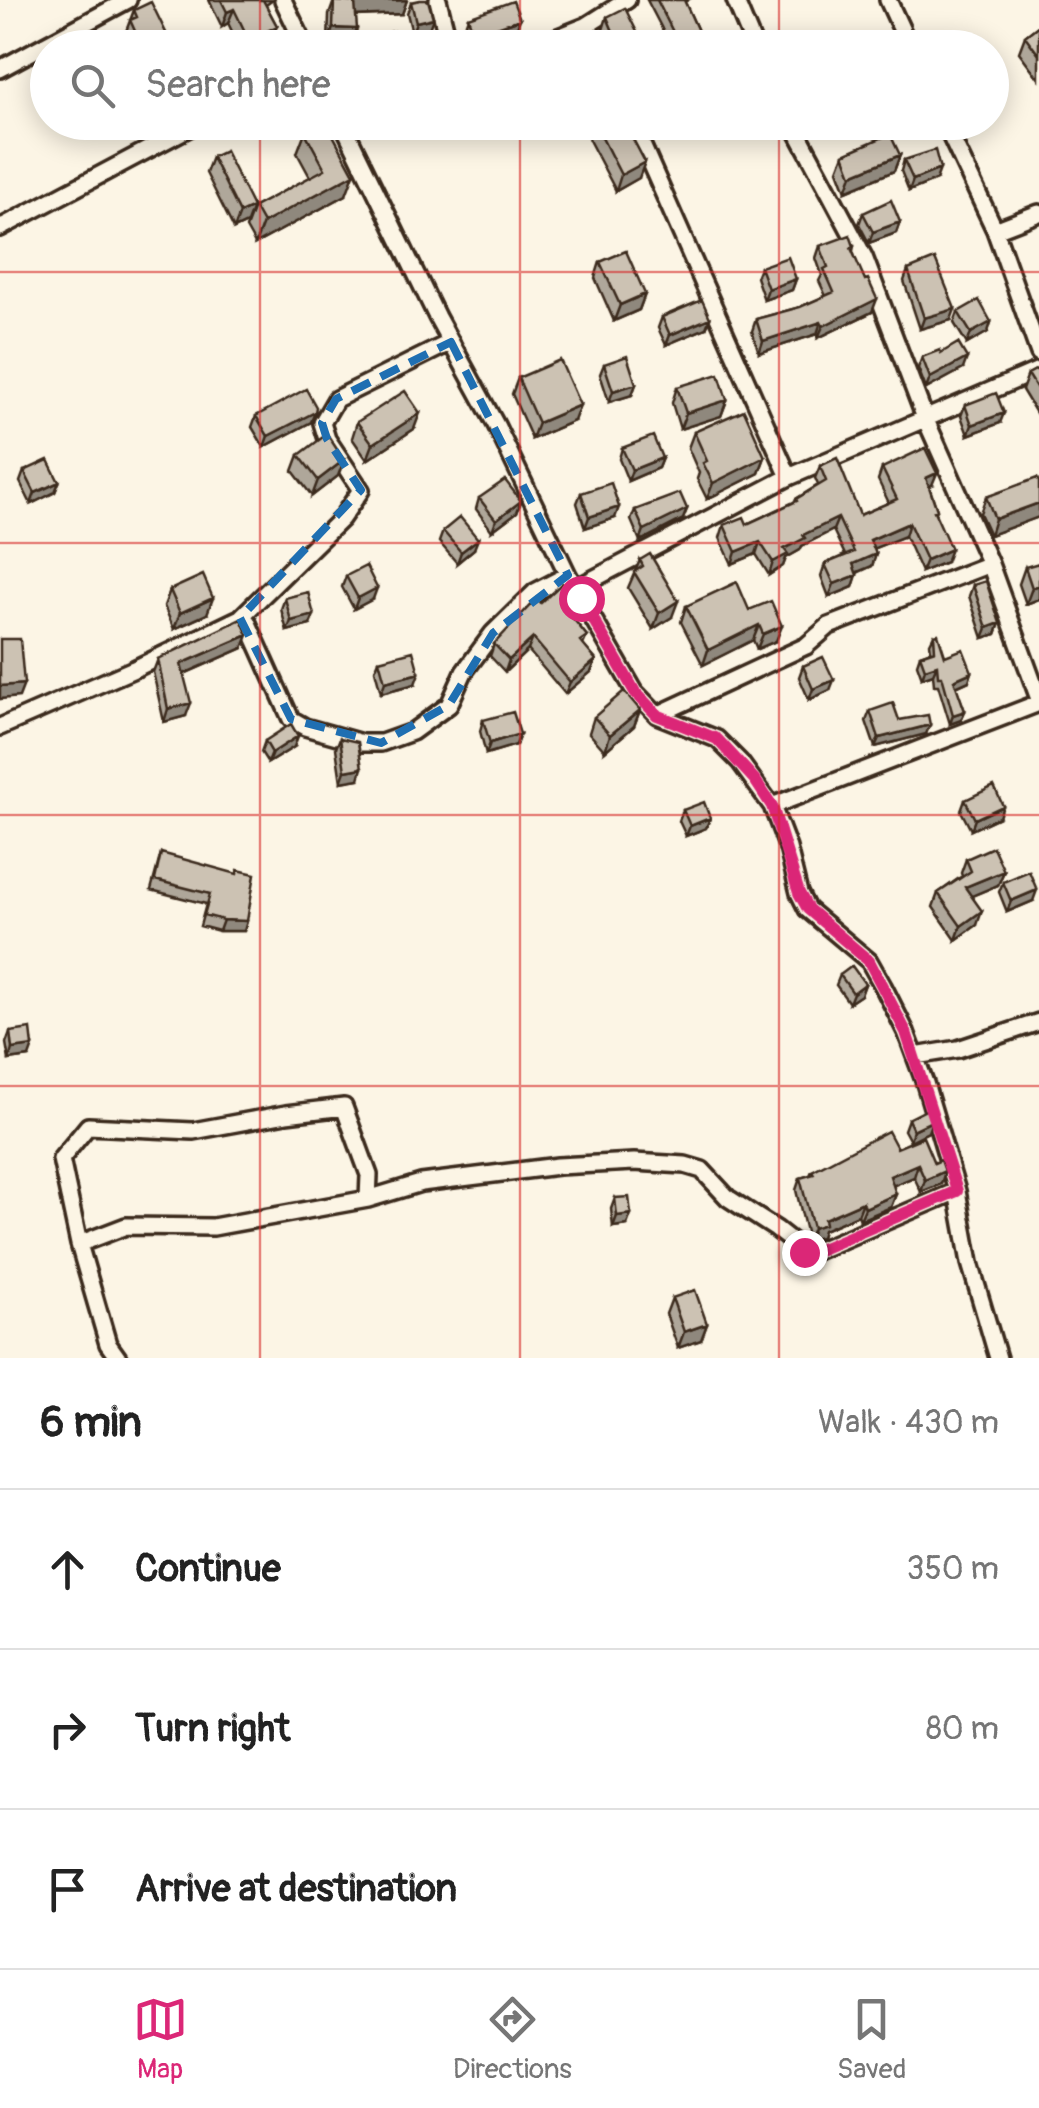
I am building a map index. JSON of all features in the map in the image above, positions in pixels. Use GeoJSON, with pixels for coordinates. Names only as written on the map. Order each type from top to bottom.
{"type":"FeatureCollection","features":[{"type":"Feature","properties":{"kind":"street"},"geometry":{"type":"LineString","coordinates":[[72,30],[128,0]]}},
{"type":"Feature","properties":{"kind":"street"},"geometry":{"type":"LineString","coordinates":[[283,0],[297,30]]}},
{"type":"Feature","properties":{"kind":"street"},"geometry":{"type":"LineString","coordinates":[[438,0],[446,30]]}},
{"type":"Feature","properties":{"kind":"street"},"geometry":{"type":"LineString","coordinates":[[576,30],[627,0]]}},
{"type":"Feature","properties":{"kind":"street"},"geometry":{"type":"LineString","coordinates":[[734,0],[748,30]]}},
{"type":"Feature","properties":{"kind":"street"},"geometry":{"type":"LineString","coordinates":[[888,0],[902,30]]}},
{"type":"Feature","properties":{"kind":"street"},"geometry":{"type":"LineString","coordinates":[[586,26],[588,30]]}},
{"type":"Feature","properties":{"kind":"street"},"geometry":{"type":"LineString","coordinates":[[0,69],[30,53]]}},
{"type":"Feature","properties":{"kind":"street"},"geometry":{"type":"LineString","coordinates":[[0,228],[166,140]]}},
{"type":"Feature","properties":{"kind":"street"},"geometry":{"type":"LineString","coordinates":[[351,140],[572,582],[635,692],[657,715],[717,739],[755,780],[772,806],[799,893],[808,909],[869,961],[915,1056],[957,1191],[970,1264],[998,1358]]}},
{"type":"Feature","properties":{"kind":"street"},"geometry":{"type":"LineString","coordinates":[[640,140],[789,477]]}},
{"type":"Feature","properties":{"kind":"street"},"geometry":{"type":"LineString","coordinates":[[772,806],[1039,701],[990,564],[925,418],[864,258],[802,140]]}},
{"type":"Feature","properties":{"kind":"street"},"geometry":{"type":"LineString","coordinates":[[952,140],[995,230],[1039,353]]}},
{"type":"Feature","properties":{"kind":"street"},"geometry":{"type":"LineString","coordinates":[[995,230],[1039,213]]}},
{"type":"Feature","properties":{"kind":"street"},"geometry":{"type":"LineString","coordinates":[[0,727],[240,618],[341,519],[362,490],[327,439],[322,423],[336,399],[451,342]]}},
{"type":"Feature","properties":{"kind":"street"},"geometry":{"type":"LineString","coordinates":[[240,618],[247,621],[291,718],[305,727],[362,743],[381,743],[412,732],[449,706],[464,672],[492,633],[535,592],[572,582],[789,477],[1039,370]]}},
{"type":"Feature","properties":{"kind":"street"},"geometry":{"type":"LineString","coordinates":[[657,715],[806,646],[829,626],[990,564]]}},
{"type":"Feature","properties":{"kind":"street"},"geometry":{"type":"LineString","coordinates":[[915,1056],[958,1049],[1039,1022]]}},
{"type":"Feature","properties":{"kind":"street"},"geometry":{"type":"LineString","coordinates":[[118,1358],[108,1344],[61,1159],[88,1126],[193,1131],[344,1108],[368,1176],[368,1199]]}},
{"type":"Feature","properties":{"kind":"street"},"geometry":{"type":"LineString","coordinates":[[80,1244],[126,1226],[213,1226],[368,1199],[421,1183],[558,1166],[634,1162],[702,1170],[728,1198],[804,1252],[814,1252],[957,1191]]}},
{"type":"Feature","properties":{"kind":"highlighted area"},"geometry":{"type":"Polygon","coordinates":[[[451,342],[568,575],[493,633],[449,705],[381,743],[291,719],[240,618],[361,490],[327,439],[322,423],[336,399],[451,342]]]}},
{"type":"Feature","properties":{"kind":"building"},"geometry":{"type":"Polygon","coordinates":[[[221,0],[263,0],[277,26],[269,30],[244,30],[234,9],[227,12],[221,0]]]}},
{"type":"Feature","properties":{"kind":"building"},"geometry":{"type":"Polygon","coordinates":[[[407,0],[355,2],[357,29],[333,28],[334,1],[407,0]]]}},
{"type":"Feature","properties":{"kind":"building"},"geometry":{"type":"Polygon","coordinates":[[[428,0],[433,18],[416,22],[411,2],[428,0]]]}},
{"type":"Feature","properties":{"kind":"building"},"geometry":{"type":"Polygon","coordinates":[[[657,0],[684,0],[698,30],[672,30],[657,0]]]}},
{"type":"Feature","properties":{"kind":"building"},"geometry":{"type":"Polygon","coordinates":[[[513,1],[520,19],[488,30],[472,30],[468,17],[513,1]]]}},
{"type":"Feature","properties":{"kind":"building"},"geometry":{"type":"Polygon","coordinates":[[[151,2],[165,30],[134,30],[130,20],[137,17],[134,10],[151,2]]]}},
{"type":"Feature","properties":{"kind":"building"},"geometry":{"type":"Polygon","coordinates":[[[625,8],[636,30],[612,30],[607,17],[625,8]]]}},
{"type":"Feature","properties":{"kind":"building"},"geometry":{"type":"Polygon","coordinates":[[[1039,25],[1039,55],[1025,36],[1039,25]]]}},
{"type":"Feature","properties":{"kind":"building"},"geometry":{"type":"Polygon","coordinates":[[[309,140],[336,140],[354,174],[263,223],[254,207],[325,169],[309,140]]]}},
{"type":"Feature","properties":{"kind":"building"},"geometry":{"type":"Polygon","coordinates":[[[603,140],[633,140],[645,162],[621,175],[603,140]]]}},
{"type":"Feature","properties":{"kind":"building"},"geometry":{"type":"Polygon","coordinates":[[[876,140],[893,140],[900,155],[852,175],[844,154],[876,140]]]}},
{"type":"Feature","properties":{"kind":"building"},"geometry":{"type":"Polygon","coordinates":[[[935,150],[940,169],[913,180],[904,160],[935,150]]]}},
{"type":"Feature","properties":{"kind":"building"},"geometry":{"type":"Polygon","coordinates":[[[225,151],[253,207],[240,213],[212,157],[225,151]]]}},
{"type":"Feature","properties":{"kind":"building"},"geometry":{"type":"Polygon","coordinates":[[[891,200],[900,222],[873,232],[863,213],[891,200]]]}},
{"type":"Feature","properties":{"kind":"building"},"geometry":{"type":"Polygon","coordinates":[[[850,235],[854,246],[851,248],[877,299],[823,326],[821,322],[763,341],[756,319],[800,307],[834,292],[820,246],[850,235]]]}},
{"type":"Feature","properties":{"kind":"building"},"geometry":{"type":"Polygon","coordinates":[[[626,251],[645,294],[620,305],[600,262],[626,251]]]}},
{"type":"Feature","properties":{"kind":"building"},"geometry":{"type":"Polygon","coordinates":[[[788,257],[796,279],[768,289],[760,267],[788,257]]]}},
{"type":"Feature","properties":{"kind":"building"},"geometry":{"type":"Polygon","coordinates":[[[935,259],[955,309],[924,318],[908,270],[935,259]]]}},
{"type":"Feature","properties":{"kind":"building"},"geometry":{"type":"Polygon","coordinates":[[[702,300],[710,318],[670,335],[662,317],[702,300]]]}},
{"type":"Feature","properties":{"kind":"building"},"geometry":{"type":"Polygon","coordinates":[[[979,300],[991,322],[971,333],[958,312],[979,300]]]}},
{"type":"Feature","properties":{"kind":"building"},"geometry":{"type":"Polygon","coordinates":[[[958,343],[967,358],[930,378],[922,357],[940,350],[941,353],[958,343]]]}},
{"type":"Feature","properties":{"kind":"building"},"geometry":{"type":"Polygon","coordinates":[[[627,356],[636,384],[613,391],[604,364],[627,356]]]}},
{"type":"Feature","properties":{"kind":"building"},"geometry":{"type":"Polygon","coordinates":[[[560,360],[580,405],[538,423],[518,378],[560,360]]]}},
{"type":"Feature","properties":{"kind":"building"},"geometry":{"type":"Polygon","coordinates":[[[1039,368],[1039,392],[1028,374],[1039,368]]]}},
{"type":"Feature","properties":{"kind":"building"},"geometry":{"type":"Polygon","coordinates":[[[719,374],[727,400],[686,413],[677,387],[719,374]]]}},
{"type":"Feature","properties":{"kind":"building"},"geometry":{"type":"Polygon","coordinates":[[[306,389],[315,412],[268,436],[256,416],[306,389]]]}},
{"type":"Feature","properties":{"kind":"building"},"geometry":{"type":"Polygon","coordinates":[[[405,391],[420,413],[373,444],[357,422],[405,391]]]}},
{"type":"Feature","properties":{"kind":"building"},"geometry":{"type":"Polygon","coordinates":[[[996,393],[1004,413],[972,425],[965,405],[996,393]]]}},
{"type":"Feature","properties":{"kind":"building"},"geometry":{"type":"Polygon","coordinates":[[[744,410],[765,457],[713,483],[694,432],[744,410]]]}},
{"type":"Feature","properties":{"kind":"building"},"geometry":{"type":"Polygon","coordinates":[[[327,434],[344,460],[318,480],[299,455],[327,434]]]}},
{"type":"Feature","properties":{"kind":"building"},"geometry":{"type":"Polygon","coordinates":[[[653,436],[662,458],[632,470],[622,448],[653,436]]]}},
{"type":"Feature","properties":{"kind":"building"},"geometry":{"type":"Polygon","coordinates":[[[925,448],[937,473],[926,478],[937,510],[934,511],[951,549],[926,560],[909,523],[870,540],[876,554],[853,564],[857,575],[834,584],[825,564],[854,552],[838,518],[803,535],[805,538],[784,549],[788,554],[773,562],[760,542],[736,552],[724,525],[744,517],[747,524],[797,501],[826,481],[820,466],[837,458],[860,515],[897,499],[882,468],[925,448]]]}},
{"type":"Feature","properties":{"kind":"building"},"geometry":{"type":"Polygon","coordinates":[[[48,460],[59,482],[35,493],[24,471],[48,460]]]}},
{"type":"Feature","properties":{"kind":"building"},"geometry":{"type":"Polygon","coordinates":[[[1037,478],[1039,503],[995,519],[986,497],[1037,478]]]}},
{"type":"Feature","properties":{"kind":"building"},"geometry":{"type":"Polygon","coordinates":[[[505,480],[521,501],[496,520],[479,498],[505,480]]]}},
{"type":"Feature","properties":{"kind":"building"},"geometry":{"type":"Polygon","coordinates":[[[611,483],[619,507],[589,517],[581,493],[611,483]]]}},
{"type":"Feature","properties":{"kind":"building"},"geometry":{"type":"Polygon","coordinates":[[[680,493],[687,509],[644,530],[635,510],[680,493]]]}},
{"type":"Feature","properties":{"kind":"building"},"geometry":{"type":"Polygon","coordinates":[[[460,517],[478,539],[461,552],[443,531],[460,517]]]}},
{"type":"Feature","properties":{"kind":"building"},"geometry":{"type":"Polygon","coordinates":[[[650,554],[678,601],[659,613],[634,572],[643,566],[640,560],[650,554]]]}},
{"type":"Feature","properties":{"kind":"building"},"geometry":{"type":"Polygon","coordinates":[[[1039,563],[1039,585],[1032,588],[1025,567],[1039,563]]]}},
{"type":"Feature","properties":{"kind":"building"},"geometry":{"type":"Polygon","coordinates":[[[366,566],[377,588],[358,598],[346,576],[366,566]]]}},
{"type":"Feature","properties":{"kind":"building"},"geometry":{"type":"Polygon","coordinates":[[[203,575],[213,598],[180,613],[170,590],[203,575]]]}},
{"type":"Feature","properties":{"kind":"building"},"geometry":{"type":"Polygon","coordinates":[[[986,581],[1000,623],[987,628],[973,585],[986,581]]]}},
{"type":"Feature","properties":{"kind":"building"},"geometry":{"type":"Polygon","coordinates":[[[737,582],[749,610],[771,601],[782,626],[763,634],[759,625],[708,650],[686,606],[737,582]]]}},
{"type":"Feature","properties":{"kind":"building"},"geometry":{"type":"Polygon","coordinates":[[[562,583],[579,600],[567,611],[587,636],[580,641],[596,660],[570,682],[533,638],[509,660],[494,644],[537,598],[541,603],[562,583]]]}},
{"type":"Feature","properties":{"kind":"building"},"geometry":{"type":"Polygon","coordinates":[[[308,592],[314,615],[291,621],[285,598],[308,592]]]}},
{"type":"Feature","properties":{"kind":"building"},"geometry":{"type":"Polygon","coordinates":[[[241,619],[248,635],[181,664],[191,703],[168,709],[158,659],[241,619]]]}},
{"type":"Feature","properties":{"kind":"building"},"geometry":{"type":"Polygon","coordinates":[[[938,634],[945,656],[963,649],[972,672],[954,680],[965,711],[953,715],[937,665],[925,669],[920,655],[935,650],[934,635],[938,634]]]}},
{"type":"Feature","properties":{"kind":"building"},"geometry":{"type":"Polygon","coordinates":[[[0,639],[20,639],[24,684],[0,686],[0,639]]]}},
{"type":"Feature","properties":{"kind":"building"},"geometry":{"type":"Polygon","coordinates":[[[413,651],[419,673],[385,682],[379,660],[413,651]]]}},
{"type":"Feature","properties":{"kind":"building"},"geometry":{"type":"Polygon","coordinates":[[[823,657],[834,680],[813,689],[803,666],[823,657]]]}},
{"type":"Feature","properties":{"kind":"building"},"geometry":{"type":"Polygon","coordinates":[[[624,691],[640,710],[610,735],[594,717],[624,691]]]}},
{"type":"Feature","properties":{"kind":"building"},"geometry":{"type":"Polygon","coordinates":[[[893,703],[899,720],[928,715],[930,725],[879,738],[870,711],[893,703]]]}},
{"type":"Feature","properties":{"kind":"building"},"geometry":{"type":"Polygon","coordinates":[[[513,712],[520,734],[490,743],[483,720],[513,712]]]}},
{"type":"Feature","properties":{"kind":"building"},"geometry":{"type":"Polygon","coordinates":[[[291,724],[298,736],[272,753],[265,741],[291,724]]]}},
{"type":"Feature","properties":{"kind":"building"},"geometry":{"type":"Polygon","coordinates":[[[340,738],[358,742],[362,768],[345,771],[340,738]]]}},
{"type":"Feature","properties":{"kind":"building"},"geometry":{"type":"Polygon","coordinates":[[[994,786],[1003,806],[975,819],[965,800],[994,786]]]}},
{"type":"Feature","properties":{"kind":"building"},"geometry":{"type":"Polygon","coordinates":[[[704,802],[710,818],[690,826],[683,810],[704,802]]]}},
{"type":"Feature","properties":{"kind":"building"},"geometry":{"type":"Polygon","coordinates":[[[993,847],[1004,871],[965,887],[982,911],[961,926],[938,893],[971,871],[966,859],[993,847]]]}},
{"type":"Feature","properties":{"kind":"building"},"geometry":{"type":"Polygon","coordinates":[[[161,853],[237,874],[238,870],[255,874],[247,921],[204,915],[210,894],[155,880],[161,853]]]}},
{"type":"Feature","properties":{"kind":"building"},"geometry":{"type":"Polygon","coordinates":[[[1029,871],[1037,890],[1011,901],[1003,882],[1029,871]]]}},
{"type":"Feature","properties":{"kind":"building"},"geometry":{"type":"Polygon","coordinates":[[[852,966],[865,984],[853,993],[840,975],[852,966]]]}},
{"type":"Feature","properties":{"kind":"building"},"geometry":{"type":"Polygon","coordinates":[[[31,1029],[33,1046],[12,1049],[10,1032],[31,1029]]]}},
{"type":"Feature","properties":{"kind":"building"},"geometry":{"type":"Polygon","coordinates":[[[928,1109],[932,1121],[913,1130],[908,1119],[928,1109]]]}},
{"type":"Feature","properties":{"kind":"building"},"geometry":{"type":"Polygon","coordinates":[[[888,1131],[897,1148],[923,1137],[934,1163],[941,1160],[945,1171],[925,1180],[918,1164],[890,1176],[896,1194],[865,1208],[863,1202],[813,1228],[800,1178],[814,1174],[812,1171],[888,1131]]]}},
{"type":"Feature","properties":{"kind":"building"},"geometry":{"type":"Polygon","coordinates":[[[629,1197],[631,1214],[617,1216],[615,1198],[629,1197]]]}},
{"type":"Feature","properties":{"kind":"building"},"geometry":{"type":"Polygon","coordinates":[[[695,1290],[707,1324],[684,1332],[672,1298],[695,1290]]]}},
{"type":"Feature","properties":{"kind":"route"},"geometry":{"type":"LineString","coordinates":[[581,598],[635,692],[657,715],[717,739],[755,780],[772,806],[799,893],[808,909],[869,961],[906,1032],[925,1083],[957,1191],[814,1252],[804,1252]]}}]}
